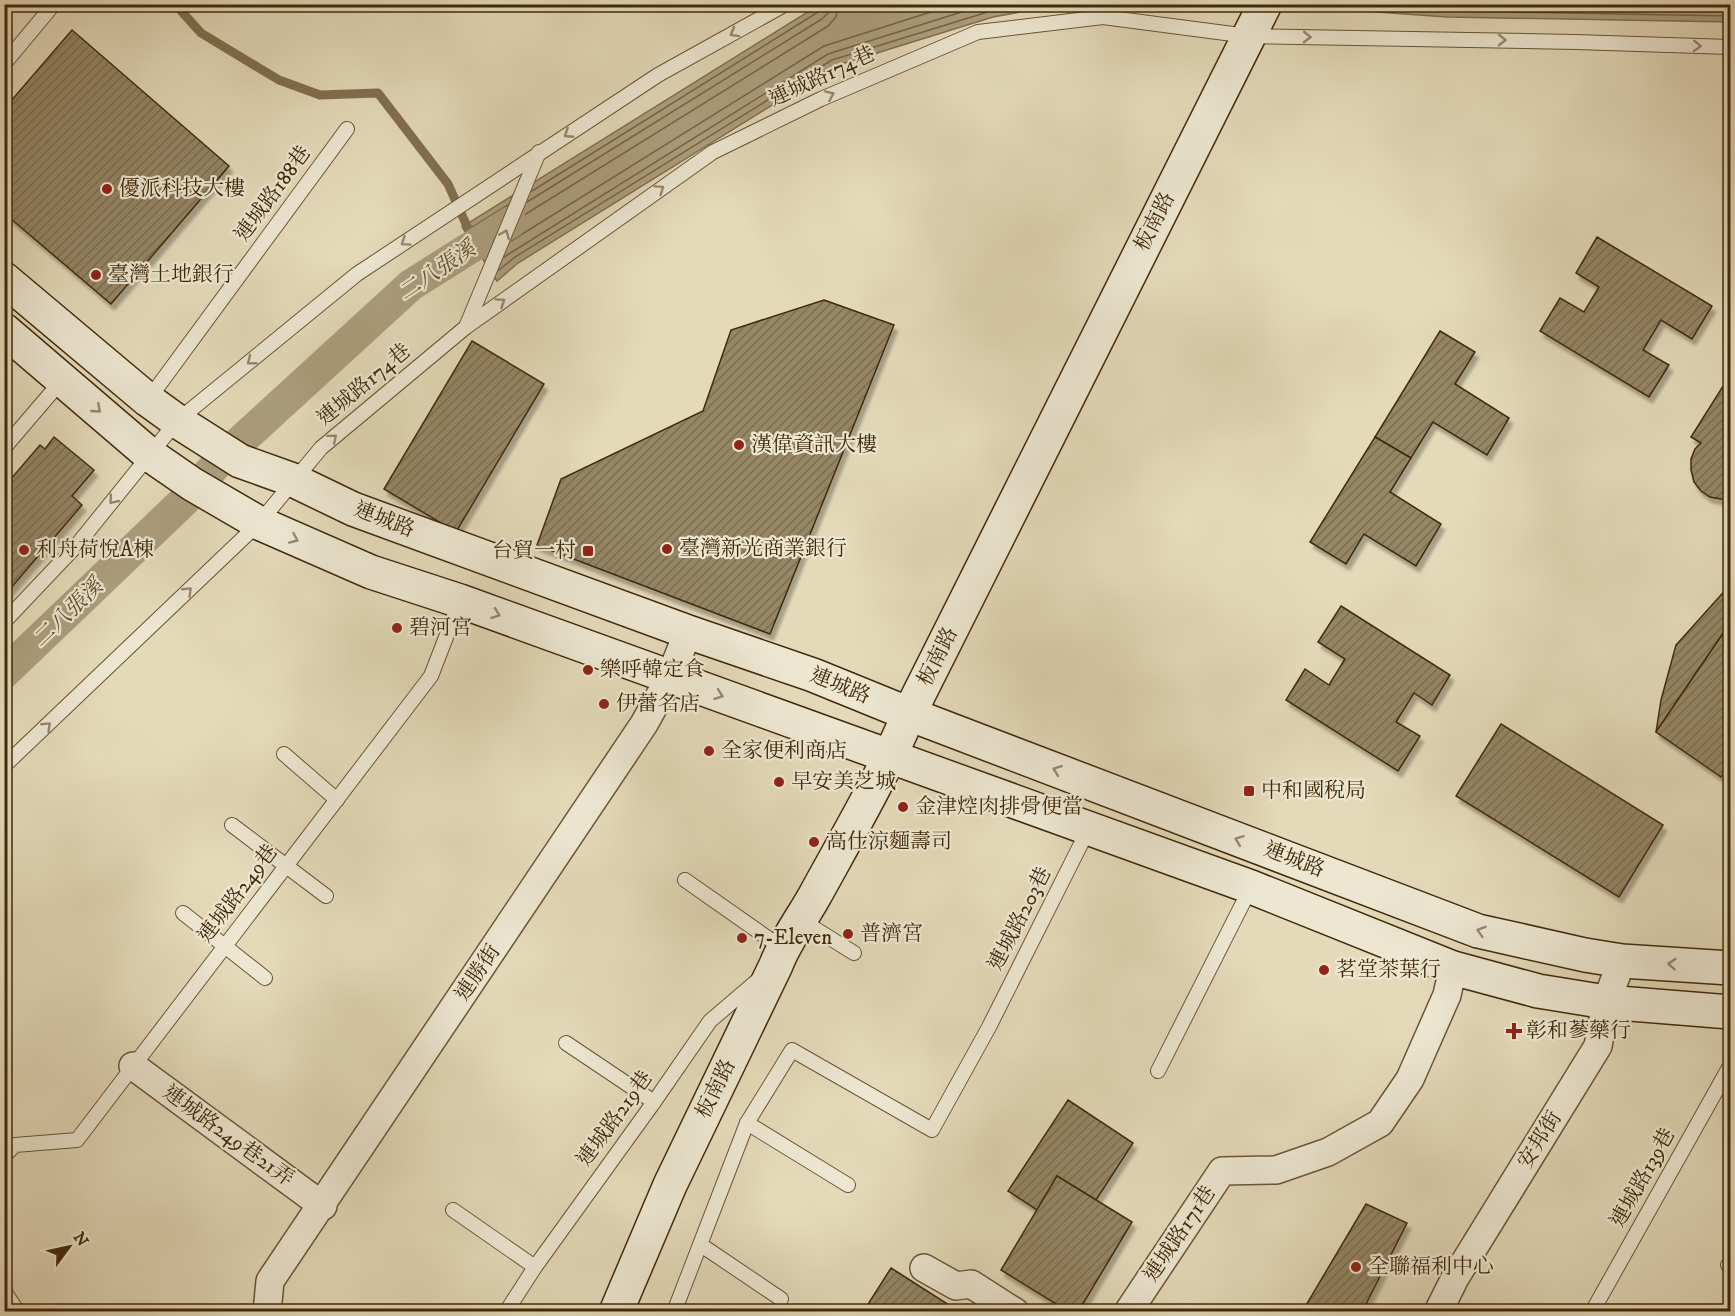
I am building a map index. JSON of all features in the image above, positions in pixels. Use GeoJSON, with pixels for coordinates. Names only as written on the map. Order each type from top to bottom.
{"type":"FeatureCollection","features":[{"type":"Feature","properties":{"kind":"main road","name":"板南路"},"geometry":{"type":"LineString","coordinates":[[616,1311],[670,1185],[779,956],[890,757],[909,714],[1257,19]]}},
{"type":"Feature","properties":{"kind":"main road","name":"連城路"},"geometry":{"type":"LineString","coordinates":[[4,279],[148,400],[177,421],[240,460],[293,480],[353,509],[688,632],[813,675],[909,714],[1478,930],[1563,951],[1622,961],[1731,968]]}},
{"type":"Feature","properties":{"kind":"main road","name":"連城路"},"geometry":{"type":"LineString","coordinates":[[4,330],[150,455],[192,483],[258,523],[371,572],[460,601],[1088,830],[1251,887],[1453,968],[1538,990],[1606,1002],[1731,1012]]}},
{"type":"Feature","properties":{"kind":"street","name":"連勝街"},"geometry":{"type":"LineString","coordinates":[[267,1311],[270,1281],[323,1206],[644,724],[670,677],[688,632]]}},
{"type":"Feature","properties":{"kind":"street","name":"安邦街"},"geometry":{"type":"LineString","coordinates":[[1438,1311],[1461,1268],[1599,1046],[1606,1002],[1622,961]]}},
{"type":"Feature","properties":{"kind":"street","name":"連城路171巷"},"geometry":{"type":"LineString","coordinates":[[1128,1311],[1222,1171],[1276,1170],[1328,1152],[1380,1123],[1410,1079],[1447,995],[1453,968]]}},
{"type":"Feature","properties":{"kind":"street","name":"連城路249巷21弄"},"geometry":{"type":"LineString","coordinates":[[133,1066],[323,1206]]}},
{"type":"Feature","properties":{"kind":"street"},"geometry":{"type":"LineString","coordinates":[[924,1268],[956,1286],[971,1284],[1015,1311]]}},
{"type":"Feature","properties":{"kind":"lane"},"geometry":{"type":"LineString","coordinates":[[4,64],[54,4]]}},
{"type":"Feature","properties":{"kind":"lane"},"geometry":{"type":"LineString","coordinates":[[4,622],[77,544],[177,421],[357,274],[658,75],[786,4]]}},
{"type":"Feature","properties":{"kind":"lane","name":"連城路174巷"},"geometry":{"type":"LineString","coordinates":[[4,766],[258,523],[321,448],[466,327],[713,152],[821,99],[978,32],[1103,18],[1257,19],[1564,41],[1731,47]]}},
{"type":"Feature","properties":{"kind":"lane","name":"連城路188巷"},"geometry":{"type":"LineString","coordinates":[[148,400],[347,129]]}},
{"type":"Feature","properties":{"kind":"lane","name":"連城路174巷"},"geometry":{"type":"LineString","coordinates":[[466,327],[539,152]]}},
{"type":"Feature","properties":{"kind":"lane"},"geometry":{"type":"LineString","coordinates":[[4,448],[63,379]]}},
{"type":"Feature","properties":{"kind":"lane","name":"連城路249巷"},"geometry":{"type":"LineString","coordinates":[[4,1156],[15,1145],[77,1140],[431,676],[460,601]]}},
{"type":"Feature","properties":{"kind":"lane"},"geometry":{"type":"LineString","coordinates":[[284,754],[337,800]]}},
{"type":"Feature","properties":{"kind":"lane"},"geometry":{"type":"LineString","coordinates":[[232,825],[326,896]]}},
{"type":"Feature","properties":{"kind":"lane","name":"連城路203巷"},"geometry":{"type":"LineString","coordinates":[[747,1123],[792,1050],[932,1130],[989,1027],[1088,830]]}},
{"type":"Feature","properties":{"kind":"lane"},"geometry":{"type":"LineString","coordinates":[[685,880],[779,956]]}},
{"type":"Feature","properties":{"kind":"lane"},"geometry":{"type":"LineString","coordinates":[[1158,1071],[1251,887]]}},
{"type":"Feature","properties":{"kind":"lane"},"geometry":{"type":"LineString","coordinates":[[183,913],[265,978]]}},
{"type":"Feature","properties":{"kind":"lane"},"geometry":{"type":"LineString","coordinates":[[801,920],[854,953]]}},
{"type":"Feature","properties":{"kind":"lane","name":"連城路219巷"},"geometry":{"type":"LineString","coordinates":[[506,1311],[710,1021],[779,956]]}},
{"type":"Feature","properties":{"kind":"lane"},"geometry":{"type":"LineString","coordinates":[[566,1043],[654,1102]]}},
{"type":"Feature","properties":{"kind":"lane","name":"連城路139巷"},"geometry":{"type":"LineString","coordinates":[[1592,1311],[1731,1066]]}},
{"type":"Feature","properties":{"kind":"lane"},"geometry":{"type":"LineString","coordinates":[[674,1311],[747,1123],[848,1185]]}},
{"type":"Feature","properties":{"kind":"lane"},"geometry":{"type":"LineString","coordinates":[[453,1210],[535,1267]]}},
{"type":"Feature","properties":{"kind":"lane"},"geometry":{"type":"LineString","coordinates":[[700,1245],[781,1299]]}},
{"type":"Feature","properties":{"kind":"lane"},"geometry":{"type":"LineString","coordinates":[[4,1291],[18,1311]]}},
{"type":"Feature","properties":{"kind":"water"},"geometry":{"type":"Polygon","coordinates":[[[1730,4],[1730,22],[1447,17],[1278,5],[1730,4]]]}},
{"type":"Feature","properties":{"kind":"water"},"geometry":{"type":"Polygon","coordinates":[[[819,5],[1058,5],[993,17],[835,66],[518,263],[497,281],[462,227],[819,5]]]}},
{"type":"Feature","properties":{"kind":"building","name":"優派科技大樓"},"geometry":{"type":"Polygon","coordinates":[[[72,30],[229,166],[111,304],[4,213],[4,109],[72,30]]]}},
{"type":"Feature","properties":{"kind":"building"},"geometry":{"type":"Polygon","coordinates":[[[1597,237],[1712,306],[1692,339],[1661,320],[1643,350],[1669,365],[1649,397],[1540,331],[1560,298],[1584,312],[1599,287],[1576,273],[1597,237]]]}},
{"type":"Feature","properties":{"kind":"building","name":"漢偉資訊大樓"},"geometry":{"type":"Polygon","coordinates":[[[824,300],[894,325],[770,634],[537,545],[561,479],[703,411],[731,330],[824,300]]]}},
{"type":"Feature","properties":{"kind":"building"},"geometry":{"type":"Polygon","coordinates":[[[1440,331],[1475,352],[1455,384],[1509,418],[1487,455],[1433,422],[1411,458],[1375,437],[1440,331]]]}},
{"type":"Feature","properties":{"kind":"building"},"geometry":{"type":"Polygon","coordinates":[[[472,341],[544,384],[456,532],[384,489],[472,341]]]}},
{"type":"Feature","properties":{"kind":"building"},"geometry":{"type":"Polygon","coordinates":[[[1730,375],[1730,498],[1721,499],[1710,497],[1694,482],[1691,459],[1695,449],[1701,443],[1691,437],[1730,375]]]}},
{"type":"Feature","properties":{"kind":"building","name":"利舟荷悅A棟"},"geometry":{"type":"Polygon","coordinates":[[[54,437],[94,470],[72,496],[82,505],[4,596],[4,487],[40,445],[45,449],[54,437]]]}},
{"type":"Feature","properties":{"kind":"building"},"geometry":{"type":"Polygon","coordinates":[[[1375,437],[1411,458],[1390,492],[1441,524],[1416,566],[1364,534],[1346,564],[1310,542],[1375,437]]]}},
{"type":"Feature","properties":{"kind":"building"},"geometry":{"type":"Polygon","coordinates":[[[1730,585],[1730,623],[1656,732],[1661,700],[1676,645],[1730,585]]]}},
{"type":"Feature","properties":{"kind":"building"},"geometry":{"type":"Polygon","coordinates":[[[1341,606],[1450,675],[1432,705],[1414,693],[1396,722],[1420,736],[1398,771],[1286,700],[1305,669],[1329,685],[1345,659],[1318,642],[1341,606]]]}},
{"type":"Feature","properties":{"kind":"building"},"geometry":{"type":"Polygon","coordinates":[[[1730,623],[1730,764],[1721,777],[1656,732],[1730,623]]]}},
{"type":"Feature","properties":{"kind":"building"},"geometry":{"type":"Polygon","coordinates":[[[1501,724],[1663,825],[1619,897],[1456,796],[1501,724]]]}},
{"type":"Feature","properties":{"kind":"building"},"geometry":{"type":"Polygon","coordinates":[[[1068,1100],[1133,1143],[1096,1200],[1057,1176],[1037,1210],[1008,1191],[1068,1100]]]}},
{"type":"Feature","properties":{"kind":"building"},"geometry":{"type":"Polygon","coordinates":[[[1057,1176],[1132,1222],[1078,1312],[1069,1312],[1001,1270],[1057,1176]]]}},
{"type":"Feature","properties":{"kind":"building","name":"全聯福利中心"},"geometry":{"type":"Polygon","coordinates":[[[1366,1204],[1407,1223],[1362,1312],[1302,1312],[1366,1204]]]}},
{"type":"Feature","properties":{"kind":"building"},"geometry":{"type":"Polygon","coordinates":[[[891,1268],[960,1312],[863,1312],[891,1268]]]}},
{"type":"Feature","properties":{"kind":"waterway"},"geometry":{"type":"LineString","coordinates":[[175,4],[201,33],[279,80],[320,95],[378,93],[448,184],[470,233]]}},
{"type":"Feature","properties":{"kind":"waterway","name":"二八張溪"},"geometry":{"type":"LineString","coordinates":[[4,673],[185,500],[222,458],[411,285],[511,222]]}},
{"type":"Feature","properties":{"kind":"place","name":"優派科技大樓"},"geometry":{"type":"Point","coordinates":[107,189]}},
{"type":"Feature","properties":{"kind":"place","name":"臺灣土地銀行"},"geometry":{"type":"Point","coordinates":[96,275]}},
{"type":"Feature","properties":{"kind":"place","name":"漢偉資訊大樓"},"geometry":{"type":"Point","coordinates":[739,445]}},
{"type":"Feature","properties":{"kind":"place","name":"臺灣新光商業銀行"},"geometry":{"type":"Point","coordinates":[667,549]}},
{"type":"Feature","properties":{"kind":"place","name":"利舟荷悅A棟"},"geometry":{"type":"Point","coordinates":[24,550]}},
{"type":"Feature","properties":{"kind":"place","name":"台貿一村"},"geometry":{"type":"Point","coordinates":[588,551]}},
{"type":"Feature","properties":{"kind":"place","name":"碧河宮"},"geometry":{"type":"Point","coordinates":[397,628]}},
{"type":"Feature","properties":{"kind":"place","name":"樂呼韓定食"},"geometry":{"type":"Point","coordinates":[588,670]}},
{"type":"Feature","properties":{"kind":"place","name":"伊蕾名店"},"geometry":{"type":"Point","coordinates":[604,704]}},
{"type":"Feature","properties":{"kind":"place","name":"全家便利商店"},"geometry":{"type":"Point","coordinates":[709,751]}},
{"type":"Feature","properties":{"kind":"place","name":"早安美芝城"},"geometry":{"type":"Point","coordinates":[779,782]}},
{"type":"Feature","properties":{"kind":"place","name":"中和國稅局"},"geometry":{"type":"Point","coordinates":[1249,791]}},
{"type":"Feature","properties":{"kind":"place","name":"金津焢肉排骨便當"},"geometry":{"type":"Point","coordinates":[903,807]}},
{"type":"Feature","properties":{"kind":"place","name":"高仕涼麵壽司"},"geometry":{"type":"Point","coordinates":[814,842]}},
{"type":"Feature","properties":{"kind":"place","name":"普濟宮"},"geometry":{"type":"Point","coordinates":[848,934]}},
{"type":"Feature","properties":{"kind":"place","name":"7-Eleven"},"geometry":{"type":"Point","coordinates":[742,938]}},
{"type":"Feature","properties":{"kind":"place","name":"茗堂茶葉行"},"geometry":{"type":"Point","coordinates":[1324,970]}},
{"type":"Feature","properties":{"kind":"place","name":"彰和蔘藥行"},"geometry":{"type":"Point","coordinates":[1514,1031]}},
{"type":"Feature","properties":{"kind":"place","name":"全聯福利中心"},"geometry":{"type":"Point","coordinates":[1356,1267]}}]}
